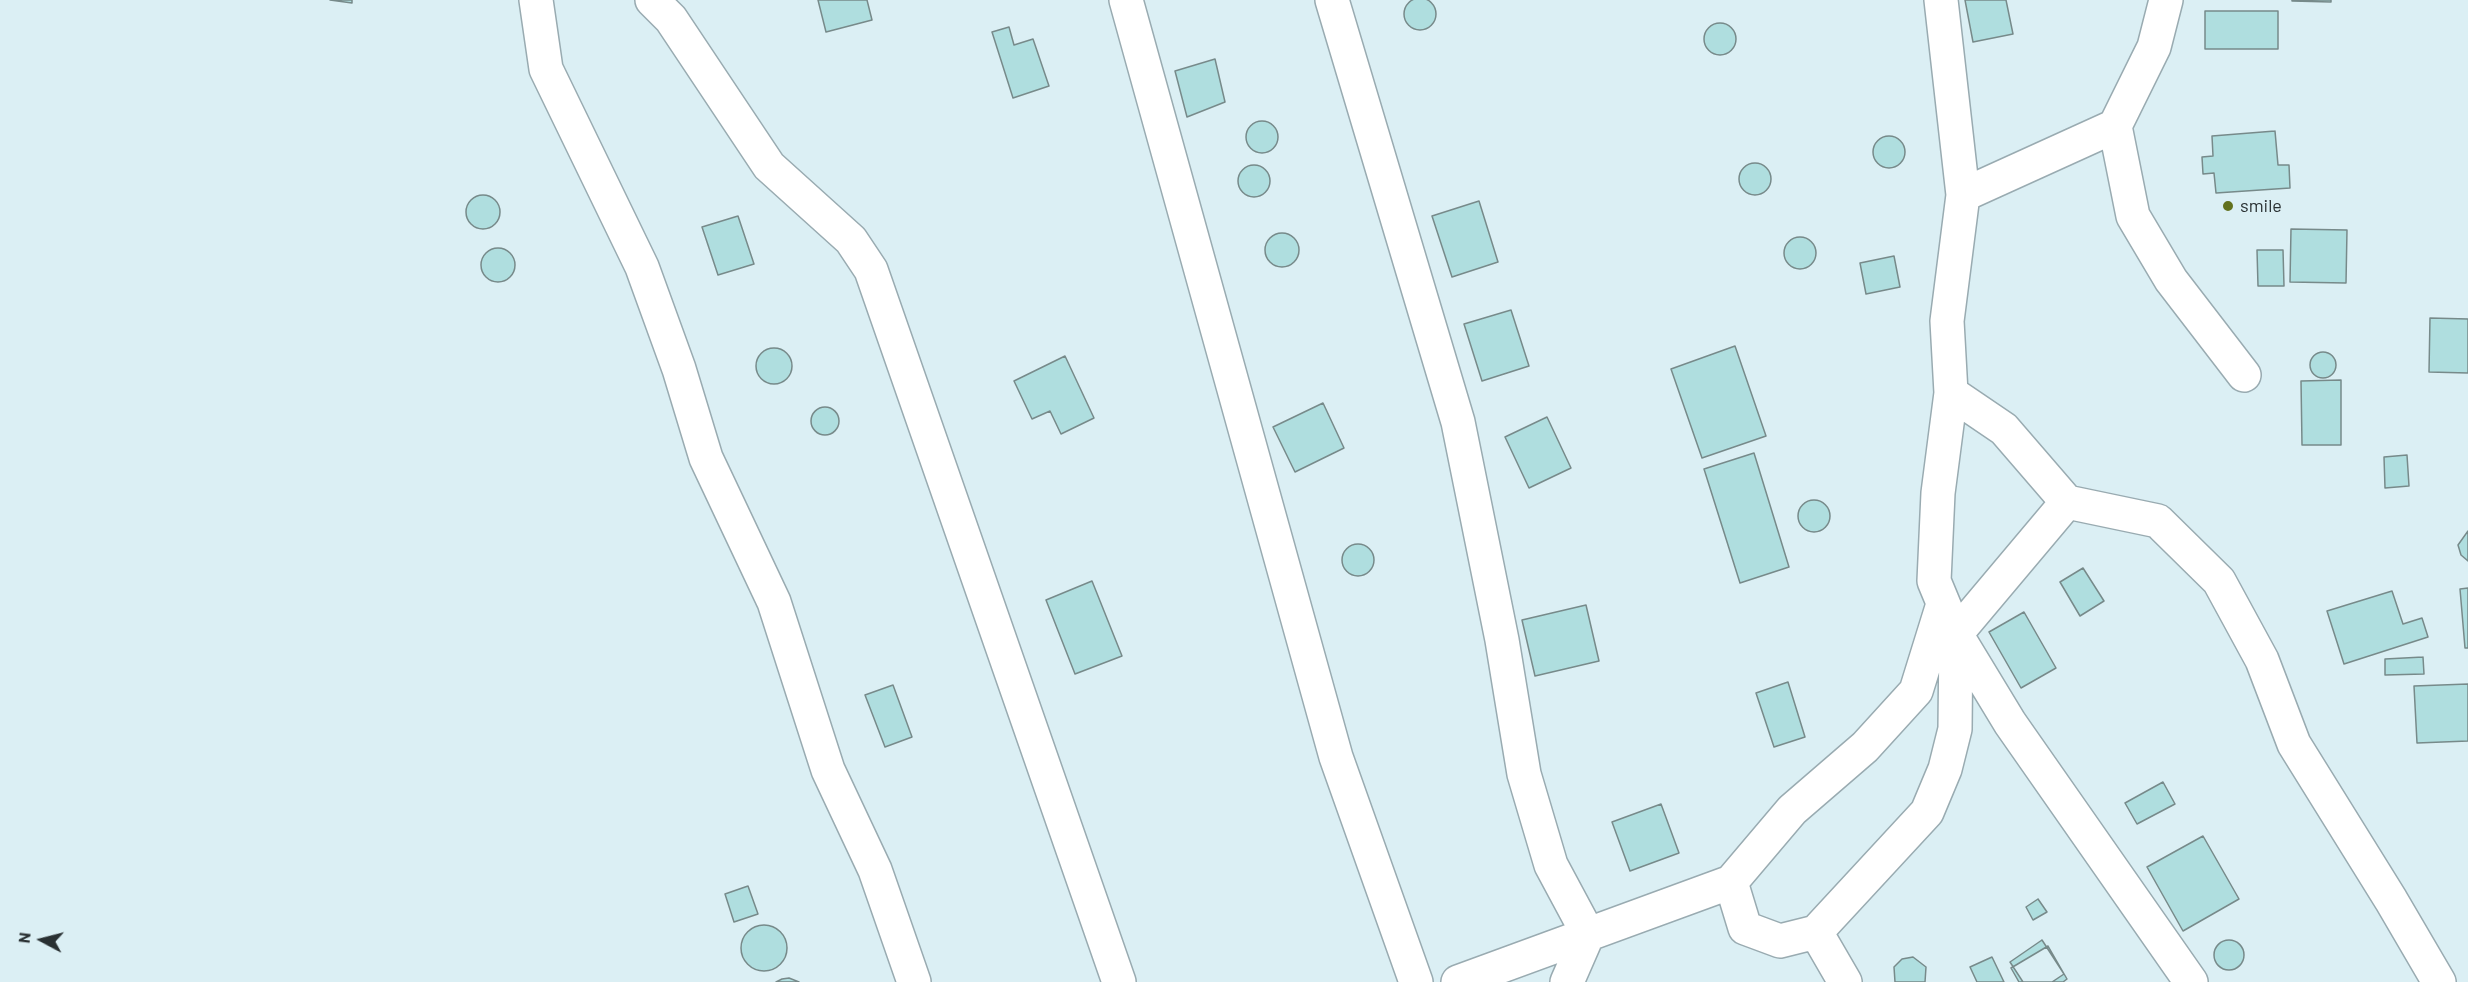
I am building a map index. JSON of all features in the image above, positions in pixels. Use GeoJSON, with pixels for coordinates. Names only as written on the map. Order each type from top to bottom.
{"type":"FeatureCollection","features":[{"type":"Feature","properties":{"kind":"street"},"geometry":{"type":"LineString","coordinates":[[536,0],[546,69],[642,267],[680,369],[706,458],[774,602],[828,770],[875,870],[914,982]]}},
{"type":"Feature","properties":{"kind":"street"},"geometry":{"type":"LineString","coordinates":[[652,0],[671,19],[769,166],[851,240],[871,270],[1119,982]]}},
{"type":"Feature","properties":{"kind":"street"},"geometry":{"type":"LineString","coordinates":[[1126,0],[1336,757],[1416,982]]}},
{"type":"Feature","properties":{"kind":"street"},"geometry":{"type":"LineString","coordinates":[[1332,0],[1458,422],[1503,640],[1524,774],[1551,864],[1588,934]]}},
{"type":"Feature","properties":{"kind":"street"},"geometry":{"type":"LineString","coordinates":[[1941,0],[1963,195],[1947,321],[1951,393],[1938,493],[1934,581],[1956,634],[2010,723],[2191,982]]}},
{"type":"Feature","properties":{"kind":"street"},"geometry":{"type":"LineString","coordinates":[[2166,0],[2154,47],[2115,126],[2133,216],[2171,280],[2244,375]]}},
{"type":"Feature","properties":{"kind":"street"},"geometry":{"type":"LineString","coordinates":[[1963,195],[2115,126]]}},
{"type":"Feature","properties":{"kind":"street"},"geometry":{"type":"LineString","coordinates":[[1951,393],[2004,429],[2067,502],[2158,521],[2219,581],[2262,660],[2294,744],[2441,980]]}},
{"type":"Feature","properties":{"kind":"street"},"geometry":{"type":"LineString","coordinates":[[1731,882],[1745,928],[1780,941],[1816,932],[1927,812],[1945,769],[1955,729],[1956,634],[2067,502]]}},
{"type":"Feature","properties":{"kind":"street"},"geometry":{"type":"LineString","coordinates":[[1458,982],[1731,882],[1792,810],[1864,747],[1916,691],[1944,604]]}},
{"type":"Feature","properties":{"kind":"street"},"geometry":{"type":"LineString","coordinates":[[1816,932],[1845,982]]}},
{"type":"Feature","properties":{"kind":"street"},"geometry":{"type":"LineString","coordinates":[[1567,982],[1588,934]]}},
{"type":"Feature","properties":{"kind":"building"},"geometry":{"type":"Polygon","coordinates":[[[1420,-2],[1431,3],[1436,14],[1431,25],[1420,30],[1409,25],[1404,14],[1409,3],[1420,-2]]]}},
{"type":"Feature","properties":{"kind":"building"},"geometry":{"type":"Polygon","coordinates":[[[330,0],[352,0],[352,3],[330,0]]]}},
{"type":"Feature","properties":{"kind":"building"},"geometry":{"type":"Polygon","coordinates":[[[818,0],[867,0],[872,20],[826,32],[818,0]]]}},
{"type":"Feature","properties":{"kind":"building"},"geometry":{"type":"Polygon","coordinates":[[[1965,0],[2006,0],[2013,34],[1973,42],[1965,0]]]}},
{"type":"Feature","properties":{"kind":"building"},"geometry":{"type":"Polygon","coordinates":[[[2331,0],[2331,2],[2292,1],[2331,0]]]}},
{"type":"Feature","properties":{"kind":"building"},"geometry":{"type":"Polygon","coordinates":[[[2205,11],[2278,11],[2278,49],[2205,49],[2205,11]]]}},
{"type":"Feature","properties":{"kind":"building"},"geometry":{"type":"Polygon","coordinates":[[[1720,23],[1731,28],[1736,39],[1731,50],[1720,55],[1709,50],[1704,39],[1709,28],[1720,23]]]}},
{"type":"Feature","properties":{"kind":"building"},"geometry":{"type":"Polygon","coordinates":[[[1009,27],[1014,45],[1033,39],[1049,86],[1013,98],[992,32],[1009,27]]]}},
{"type":"Feature","properties":{"kind":"building"},"geometry":{"type":"Polygon","coordinates":[[[1215,59],[1225,102],[1187,117],[1175,71],[1215,59]]]}},
{"type":"Feature","properties":{"kind":"building"},"geometry":{"type":"Polygon","coordinates":[[[1262,121],[1273,126],[1278,137],[1273,148],[1262,153],[1251,148],[1246,137],[1251,126],[1262,121]]]}},
{"type":"Feature","properties":{"kind":"building"},"geometry":{"type":"Polygon","coordinates":[[[2275,131],[2278,165],[2289,165],[2290,188],[2216,193],[2214,173],[2203,174],[2202,157],[2213,156],[2212,136],[2275,131]]]}},
{"type":"Feature","properties":{"kind":"building"},"geometry":{"type":"Polygon","coordinates":[[[1889,136],[1900,141],[1905,152],[1900,163],[1889,168],[1878,163],[1873,152],[1878,141],[1889,136]]]}},
{"type":"Feature","properties":{"kind":"building"},"geometry":{"type":"Polygon","coordinates":[[[1755,163],[1766,168],[1771,179],[1766,190],[1755,195],[1744,190],[1739,179],[1744,168],[1755,163]]]}},
{"type":"Feature","properties":{"kind":"building"},"geometry":{"type":"Polygon","coordinates":[[[1254,165],[1265,170],[1270,181],[1265,192],[1254,197],[1243,192],[1238,181],[1243,170],[1254,165]]]}},
{"type":"Feature","properties":{"kind":"building"},"geometry":{"type":"Polygon","coordinates":[[[483,195],[495,200],[500,212],[495,224],[483,229],[471,224],[466,212],[471,200],[483,195]]]}},
{"type":"Feature","properties":{"kind":"building"},"geometry":{"type":"Polygon","coordinates":[[[1479,201],[1498,262],[1452,277],[1432,216],[1479,201]]]}},
{"type":"Feature","properties":{"kind":"building"},"geometry":{"type":"Polygon","coordinates":[[[738,216],[754,264],[718,275],[702,227],[738,216]]]}},
{"type":"Feature","properties":{"kind":"building"},"geometry":{"type":"Polygon","coordinates":[[[2291,229],[2347,230],[2346,283],[2290,282],[2291,229]]]}},
{"type":"Feature","properties":{"kind":"building"},"geometry":{"type":"Polygon","coordinates":[[[1282,233],[1294,238],[1299,250],[1294,262],[1282,267],[1270,262],[1265,250],[1270,238],[1282,233]]]}},
{"type":"Feature","properties":{"kind":"building"},"geometry":{"type":"Polygon","coordinates":[[[1800,237],[1811,242],[1816,253],[1811,264],[1800,269],[1789,264],[1784,253],[1789,242],[1800,237]]]}},
{"type":"Feature","properties":{"kind":"building"},"geometry":{"type":"Polygon","coordinates":[[[498,248],[510,253],[515,265],[510,277],[498,282],[486,277],[481,265],[486,253],[498,248]]]}},
{"type":"Feature","properties":{"kind":"building"},"geometry":{"type":"Polygon","coordinates":[[[2257,250],[2283,250],[2284,286],[2258,286],[2257,250]]]}},
{"type":"Feature","properties":{"kind":"building"},"geometry":{"type":"Polygon","coordinates":[[[1894,256],[1900,287],[1866,294],[1860,263],[1894,256]]]}},
{"type":"Feature","properties":{"kind":"building"},"geometry":{"type":"Polygon","coordinates":[[[1511,310],[1529,366],[1482,381],[1464,324],[1511,310]]]}},
{"type":"Feature","properties":{"kind":"building"},"geometry":{"type":"Polygon","coordinates":[[[2430,318],[2468,319],[2468,373],[2429,372],[2430,318]]]}},
{"type":"Feature","properties":{"kind":"building"},"geometry":{"type":"Polygon","coordinates":[[[1735,346],[1766,436],[1702,458],[1671,369],[1735,346]]]}},
{"type":"Feature","properties":{"kind":"building"},"geometry":{"type":"Polygon","coordinates":[[[774,348],[787,353],[792,366],[787,379],[774,384],[761,379],[756,366],[761,353],[774,348]]]}},
{"type":"Feature","properties":{"kind":"building"},"geometry":{"type":"Polygon","coordinates":[[[2323,352],[2333,355],[2336,365],[2333,375],[2323,378],[2313,375],[2310,365],[2313,355],[2323,352]]]}},
{"type":"Feature","properties":{"kind":"building"},"geometry":{"type":"Polygon","coordinates":[[[1065,356],[1094,418],[1061,434],[1050,411],[1032,419],[1014,381],[1065,356]]]}},
{"type":"Feature","properties":{"kind":"building"},"geometry":{"type":"Polygon","coordinates":[[[2341,380],[2341,445],[2302,445],[2301,381],[2341,380]]]}},
{"type":"Feature","properties":{"kind":"building"},"geometry":{"type":"Polygon","coordinates":[[[1323,403],[1344,448],[1295,472],[1273,427],[1323,403]]]}},
{"type":"Feature","properties":{"kind":"building"},"geometry":{"type":"Polygon","coordinates":[[[825,407],[835,411],[839,421],[835,431],[825,435],[815,431],[811,421],[815,411],[825,407]]]}},
{"type":"Feature","properties":{"kind":"building"},"geometry":{"type":"Polygon","coordinates":[[[1547,417],[1571,468],[1529,488],[1505,437],[1547,417]]]}},
{"type":"Feature","properties":{"kind":"building"},"geometry":{"type":"Polygon","coordinates":[[[1754,453],[1789,567],[1740,583],[1704,469],[1754,453]]]}},
{"type":"Feature","properties":{"kind":"building"},"geometry":{"type":"Polygon","coordinates":[[[2407,455],[2409,486],[2385,488],[2384,457],[2407,455]]]}},
{"type":"Feature","properties":{"kind":"building"},"geometry":{"type":"Polygon","coordinates":[[[1814,500],[1825,505],[1830,516],[1825,527],[1814,532],[1803,527],[1798,516],[1803,505],[1814,500]]]}},
{"type":"Feature","properties":{"kind":"building"},"geometry":{"type":"Polygon","coordinates":[[[2468,531],[2468,561],[2461,555],[2458,545],[2468,531]]]}},
{"type":"Feature","properties":{"kind":"building"},"geometry":{"type":"Polygon","coordinates":[[[1358,544],[1369,549],[1374,560],[1369,571],[1358,576],[1347,571],[1342,560],[1347,549],[1358,544]]]}},
{"type":"Feature","properties":{"kind":"building"},"geometry":{"type":"Polygon","coordinates":[[[2083,568],[2104,601],[2080,616],[2060,582],[2083,568]]]}},
{"type":"Feature","properties":{"kind":"building"},"geometry":{"type":"Polygon","coordinates":[[[1092,581],[1122,656],[1075,674],[1046,600],[1092,581]]]}},
{"type":"Feature","properties":{"kind":"building"},"geometry":{"type":"Polygon","coordinates":[[[2468,588],[2468,648],[2465,648],[2460,589],[2468,588]]]}},
{"type":"Feature","properties":{"kind":"building"},"geometry":{"type":"Polygon","coordinates":[[[2392,591],[2403,624],[2422,618],[2428,637],[2344,664],[2327,611],[2392,591]]]}},
{"type":"Feature","properties":{"kind":"building"},"geometry":{"type":"Polygon","coordinates":[[[1586,605],[1599,661],[1535,676],[1522,620],[1586,605]]]}},
{"type":"Feature","properties":{"kind":"building"},"geometry":{"type":"Polygon","coordinates":[[[2024,612],[2056,668],[2021,688],[1989,632],[2024,612]]]}},
{"type":"Feature","properties":{"kind":"building"},"geometry":{"type":"Polygon","coordinates":[[[2423,657],[2424,674],[2385,675],[2385,659],[2423,657]]]}},
{"type":"Feature","properties":{"kind":"building"},"geometry":{"type":"Polygon","coordinates":[[[1788,682],[1805,737],[1774,747],[1756,693],[1788,682]]]}},
{"type":"Feature","properties":{"kind":"building"},"geometry":{"type":"Polygon","coordinates":[[[2468,684],[2468,741],[2417,743],[2414,686],[2468,684]]]}},
{"type":"Feature","properties":{"kind":"building"},"geometry":{"type":"Polygon","coordinates":[[[893,685],[912,737],[885,747],[865,695],[893,685]]]}},
{"type":"Feature","properties":{"kind":"building"},"geometry":{"type":"Polygon","coordinates":[[[2163,782],[2175,804],[2137,824],[2125,803],[2163,782]]]}},
{"type":"Feature","properties":{"kind":"building"},"geometry":{"type":"Polygon","coordinates":[[[1661,804],[1679,853],[1630,871],[1612,822],[1661,804]]]}},
{"type":"Feature","properties":{"kind":"building"},"geometry":{"type":"Polygon","coordinates":[[[2203,836],[2239,899],[2183,931],[2147,867],[2203,836]]]}},
{"type":"Feature","properties":{"kind":"building"},"geometry":{"type":"Polygon","coordinates":[[[748,886],[758,914],[734,922],[725,894],[748,886]]]}},
{"type":"Feature","properties":{"kind":"building"},"geometry":{"type":"Polygon","coordinates":[[[2038,899],[2047,912],[2033,920],[2026,907],[2038,899]]]}},
{"type":"Feature","properties":{"kind":"building"},"geometry":{"type":"Polygon","coordinates":[[[764,925],[780,932],[787,948],[780,964],[764,971],[748,964],[741,948],[748,932],[764,925]]]}},
{"type":"Feature","properties":{"kind":"building"},"geometry":{"type":"Polygon","coordinates":[[[2042,940],[2064,974],[2052,982],[2023,982],[2010,962],[2042,940]]]}},
{"type":"Feature","properties":{"kind":"building"},"geometry":{"type":"Polygon","coordinates":[[[2229,940],[2240,944],[2244,955],[2240,966],[2229,970],[2218,966],[2214,955],[2218,944],[2229,940]]]}},
{"type":"Feature","properties":{"kind":"building"},"geometry":{"type":"Polygon","coordinates":[[[2048,946],[2067,979],[2063,982],[2019,982],[2011,968],[2048,946]]]}},
{"type":"Feature","properties":{"kind":"building"},"geometry":{"type":"Polygon","coordinates":[[[1913,957],[1926,967],[1925,982],[1895,982],[1894,967],[1902,959],[1913,957]]]}},
{"type":"Feature","properties":{"kind":"building"},"geometry":{"type":"Polygon","coordinates":[[[1992,957],[2004,982],[1977,982],[1970,967],[1992,957]]]}},
{"type":"Feature","properties":{"kind":"building"},"geometry":{"type":"Polygon","coordinates":[[[789,978],[799,982],[776,982],[789,978]]]}},
{"type":"Feature","properties":{"kind":"place","name":"smile"},"geometry":{"type":"Point","coordinates":[2228,206]}}]}
